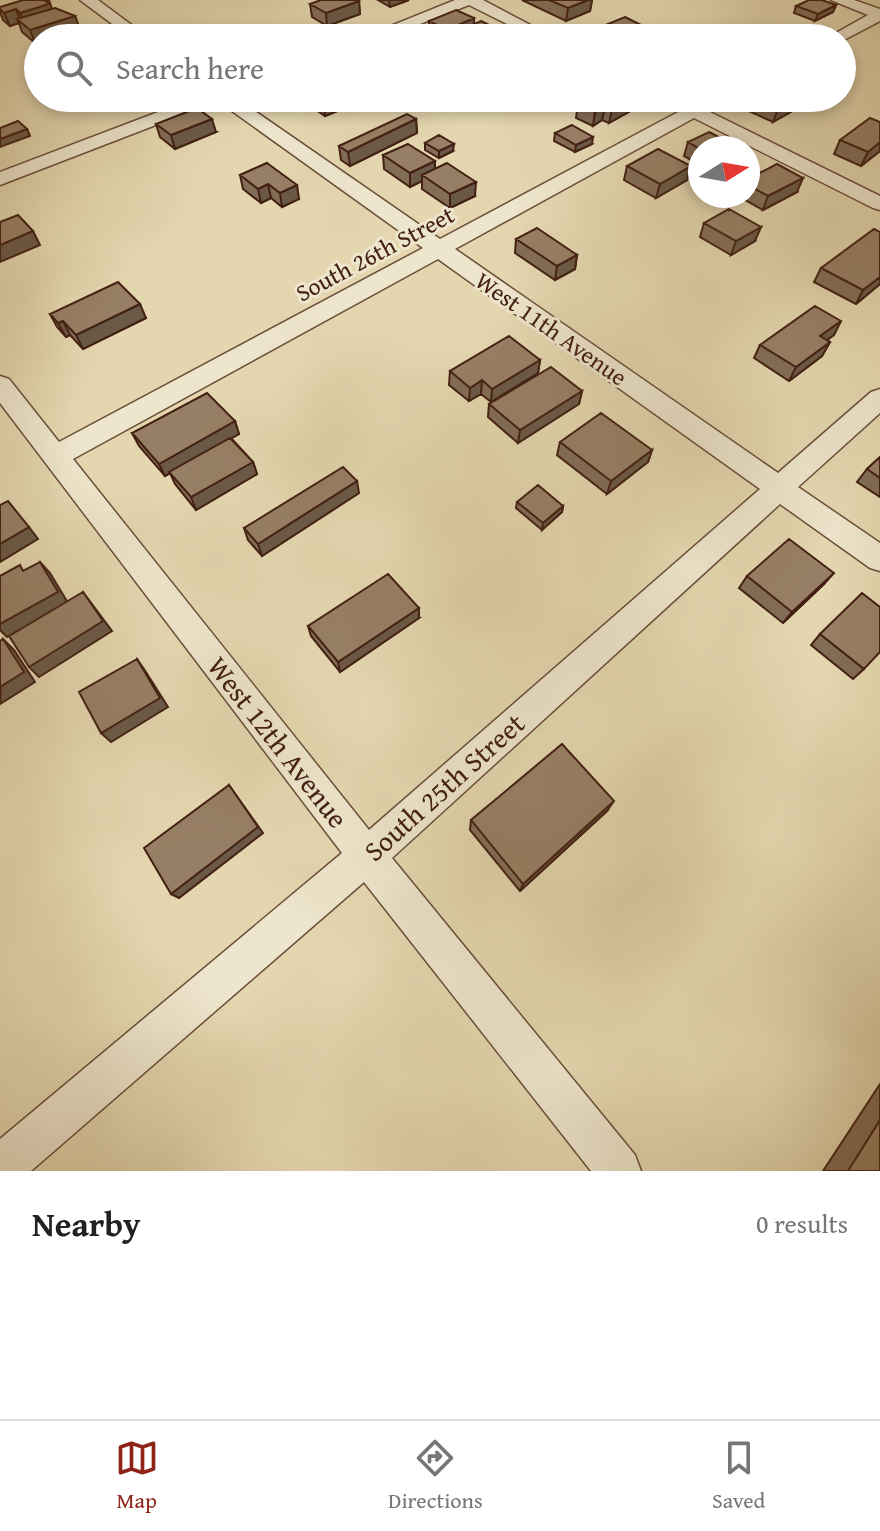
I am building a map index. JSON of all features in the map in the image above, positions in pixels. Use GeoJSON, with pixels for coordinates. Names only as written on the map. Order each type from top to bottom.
{"type":"FeatureCollection","features":[{"type":"Feature","properties":{"kind":"street"},"geometry":{"type":"LineString","coordinates":[[88,0],[121,24]]}},
{"type":"Feature","properties":{"kind":"street"},"geometry":{"type":"LineString","coordinates":[[406,24],[470,0],[519,24]]}},
{"type":"Feature","properties":{"kind":"street"},"geometry":{"type":"LineString","coordinates":[[839,0],[880,14]]}},
{"type":"Feature","properties":{"kind":"street"},"geometry":{"type":"LineString","coordinates":[[856,27],[880,14]]}},
{"type":"Feature","properties":{"kind":"street"},"geometry":{"type":"LineString","coordinates":[[0,179],[175,112]]}},
{"type":"Feature","properties":{"kind":"street","name":"West 11th Avenue"},"geometry":{"type":"LineString","coordinates":[[244,112],[880,559]]}},
{"type":"Feature","properties":{"kind":"street","name":"South 26th Street"},"geometry":{"type":"LineString","coordinates":[[56,456],[691,112]]}},
{"type":"Feature","properties":{"kind":"street"},"geometry":{"type":"LineString","coordinates":[[695,112],[880,204]]}},
{"type":"Feature","properties":{"kind":"street","name":"West 12th Avenue"},"geometry":{"type":"LineString","coordinates":[[0,385],[367,856],[619,1171]]}},
{"type":"Feature","properties":{"kind":"street","name":"South 25th Street"},"geometry":{"type":"LineString","coordinates":[[0,1168],[367,856],[880,398]]}},
{"type":"Feature","properties":{"kind":"building"},"geometry":{"type":"Polygon","coordinates":[[[23,0],[44,0],[49,4],[20,13],[16,9],[4,13],[0,9],[23,0]]]}},
{"type":"Feature","properties":{"kind":"building"},"geometry":{"type":"Polygon","coordinates":[[[321,0],[359,1],[326,13],[310,4],[321,0]]]}},
{"type":"Feature","properties":{"kind":"building"},"geometry":{"type":"Polygon","coordinates":[[[549,0],[588,0],[568,8],[549,0]]]}},
{"type":"Feature","properties":{"kind":"building"},"geometry":{"type":"Polygon","coordinates":[[[809,0],[836,5],[818,14],[796,6],[809,0]]]}},
{"type":"Feature","properties":{"kind":"building"},"geometry":{"type":"Polygon","coordinates":[[[55,8],[75,16],[49,24],[24,25],[17,19],[55,8]]]}},
{"type":"Feature","properties":{"kind":"building"},"geometry":{"type":"Polygon","coordinates":[[[456,10],[474,18],[460,24],[435,24],[429,21],[456,10]]]}},
{"type":"Feature","properties":{"kind":"building"},"geometry":{"type":"Polygon","coordinates":[[[625,17],[639,24],[608,24],[625,17]]]}},
{"type":"Feature","properties":{"kind":"building"},"geometry":{"type":"Polygon","coordinates":[[[187,112],[202,112],[212,119],[171,135],[156,124],[187,112]]]}},
{"type":"Feature","properties":{"kind":"building"},"geometry":{"type":"Polygon","coordinates":[[[407,114],[416,119],[348,152],[339,146],[407,114]]]}},
{"type":"Feature","properties":{"kind":"building"},"geometry":{"type":"Polygon","coordinates":[[[870,118],[880,122],[880,142],[868,152],[840,140],[870,118]]]}},
{"type":"Feature","properties":{"kind":"building"},"geometry":{"type":"Polygon","coordinates":[[[18,121],[27,129],[0,139],[0,128],[18,121]]]}},
{"type":"Feature","properties":{"kind":"building"},"geometry":{"type":"Polygon","coordinates":[[[572,125],[593,137],[576,145],[555,133],[572,125]]]}},
{"type":"Feature","properties":{"kind":"building"},"geometry":{"type":"Polygon","coordinates":[[[439,135],[454,144],[439,151],[425,143],[439,135]]]}},
{"type":"Feature","properties":{"kind":"building"},"geometry":{"type":"Polygon","coordinates":[[[408,144],[435,161],[410,173],[383,155],[408,144]]]}},
{"type":"Feature","properties":{"kind":"building"},"geometry":{"type":"Polygon","coordinates":[[[658,149],[688,164],[688,168],[660,184],[627,166],[658,149]]]}},
{"type":"Feature","properties":{"kind":"building"},"geometry":{"type":"Polygon","coordinates":[[[267,163],[297,185],[280,193],[268,184],[258,189],[240,175],[267,163]]]}},
{"type":"Feature","properties":{"kind":"building"},"geometry":{"type":"Polygon","coordinates":[[[447,163],[476,182],[450,194],[422,175],[447,163]]]}},
{"type":"Feature","properties":{"kind":"building"},"geometry":{"type":"Polygon","coordinates":[[[777,164],[803,178],[768,196],[760,192],[760,173],[777,164]]]}},
{"type":"Feature","properties":{"kind":"building"},"geometry":{"type":"Polygon","coordinates":[[[729,209],[761,227],[736,241],[704,223],[729,209]]]}},
{"type":"Feature","properties":{"kind":"building"},"geometry":{"type":"Polygon","coordinates":[[[18,215],[33,231],[0,245],[0,222],[18,215]]]}},
{"type":"Feature","properties":{"kind":"building"},"geometry":{"type":"Polygon","coordinates":[[[537,228],[577,255],[557,266],[516,239],[537,228]]]}},
{"type":"Feature","properties":{"kind":"building"},"geometry":{"type":"Polygon","coordinates":[[[874,229],[880,232],[880,277],[863,290],[821,268],[874,229]]]}},
{"type":"Feature","properties":{"kind":"building"},"geometry":{"type":"Polygon","coordinates":[[[118,282],[140,304],[76,335],[63,321],[58,323],[50,314],[118,282]]]}},
{"type":"Feature","properties":{"kind":"building"},"geometry":{"type":"Polygon","coordinates":[[[815,306],[841,321],[820,336],[830,342],[796,367],[760,345],[815,306]]]}},
{"type":"Feature","properties":{"kind":"building"},"geometry":{"type":"Polygon","coordinates":[[[509,336],[540,360],[492,389],[482,380],[470,388],[450,371],[509,336]]]}},
{"type":"Feature","properties":{"kind":"building"},"geometry":{"type":"Polygon","coordinates":[[[551,367],[582,391],[520,430],[489,404],[551,367]]]}},
{"type":"Feature","properties":{"kind":"building"},"geometry":{"type":"Polygon","coordinates":[[[207,393],[235,421],[159,464],[132,433],[207,393]]]}},
{"type":"Feature","properties":{"kind":"building"},"geometry":{"type":"Polygon","coordinates":[[[601,413],[652,450],[611,481],[560,442],[601,413]]]}},
{"type":"Feature","properties":{"kind":"building"},"geometry":{"type":"Polygon","coordinates":[[[230,438],[253,462],[191,497],[169,472],[230,438]]]}},
{"type":"Feature","properties":{"kind":"building"},"geometry":{"type":"Polygon","coordinates":[[[880,457],[880,478],[867,469],[880,457]]]}},
{"type":"Feature","properties":{"kind":"building"},"geometry":{"type":"Polygon","coordinates":[[[343,467],[357,481],[258,544],[244,528],[343,467]]]}},
{"type":"Feature","properties":{"kind":"building"},"geometry":{"type":"Polygon","coordinates":[[[538,485],[563,506],[543,523],[517,502],[538,485]]]}},
{"type":"Feature","properties":{"kind":"building"},"geometry":{"type":"Polygon","coordinates":[[[8,501],[29,527],[0,544],[0,505],[8,501]]]}},
{"type":"Feature","properties":{"kind":"building"},"geometry":{"type":"Polygon","coordinates":[[[789,539],[834,573],[792,612],[747,576],[789,539]]]}},
{"type":"Feature","properties":{"kind":"building"},"geometry":{"type":"Polygon","coordinates":[[[40,562],[58,592],[0,624],[0,576],[20,565],[23,571],[40,562]]]}},
{"type":"Feature","properties":{"kind":"building"},"geometry":{"type":"Polygon","coordinates":[[[388,574],[419,608],[338,662],[308,626],[388,574]]]}},
{"type":"Feature","properties":{"kind":"building"},"geometry":{"type":"Polygon","coordinates":[[[83,592],[103,621],[29,667],[9,636],[83,592]]]}},
{"type":"Feature","properties":{"kind":"building"},"geometry":{"type":"Polygon","coordinates":[[[862,593],[880,607],[880,652],[864,669],[820,634],[862,593]]]}},
{"type":"Feature","properties":{"kind":"building"},"geometry":{"type":"Polygon","coordinates":[[[3,639],[24,672],[0,687],[0,641],[3,639]]]}},
{"type":"Feature","properties":{"kind":"building"},"geometry":{"type":"Polygon","coordinates":[[[137,659],[160,698],[101,733],[79,692],[137,659]]]}},
{"type":"Feature","properties":{"kind":"building"},"geometry":{"type":"Polygon","coordinates":[[[562,744],[614,801],[523,884],[471,820],[562,744]]]}},
{"type":"Feature","properties":{"kind":"building"},"geometry":{"type":"Polygon","coordinates":[[[229,785],[258,827],[171,894],[144,848],[229,785]]]}},
{"type":"Feature","properties":{"kind":"building"},"geometry":{"type":"Polygon","coordinates":[[[880,1120],[880,1171],[848,1171],[880,1120]]]}}]}
